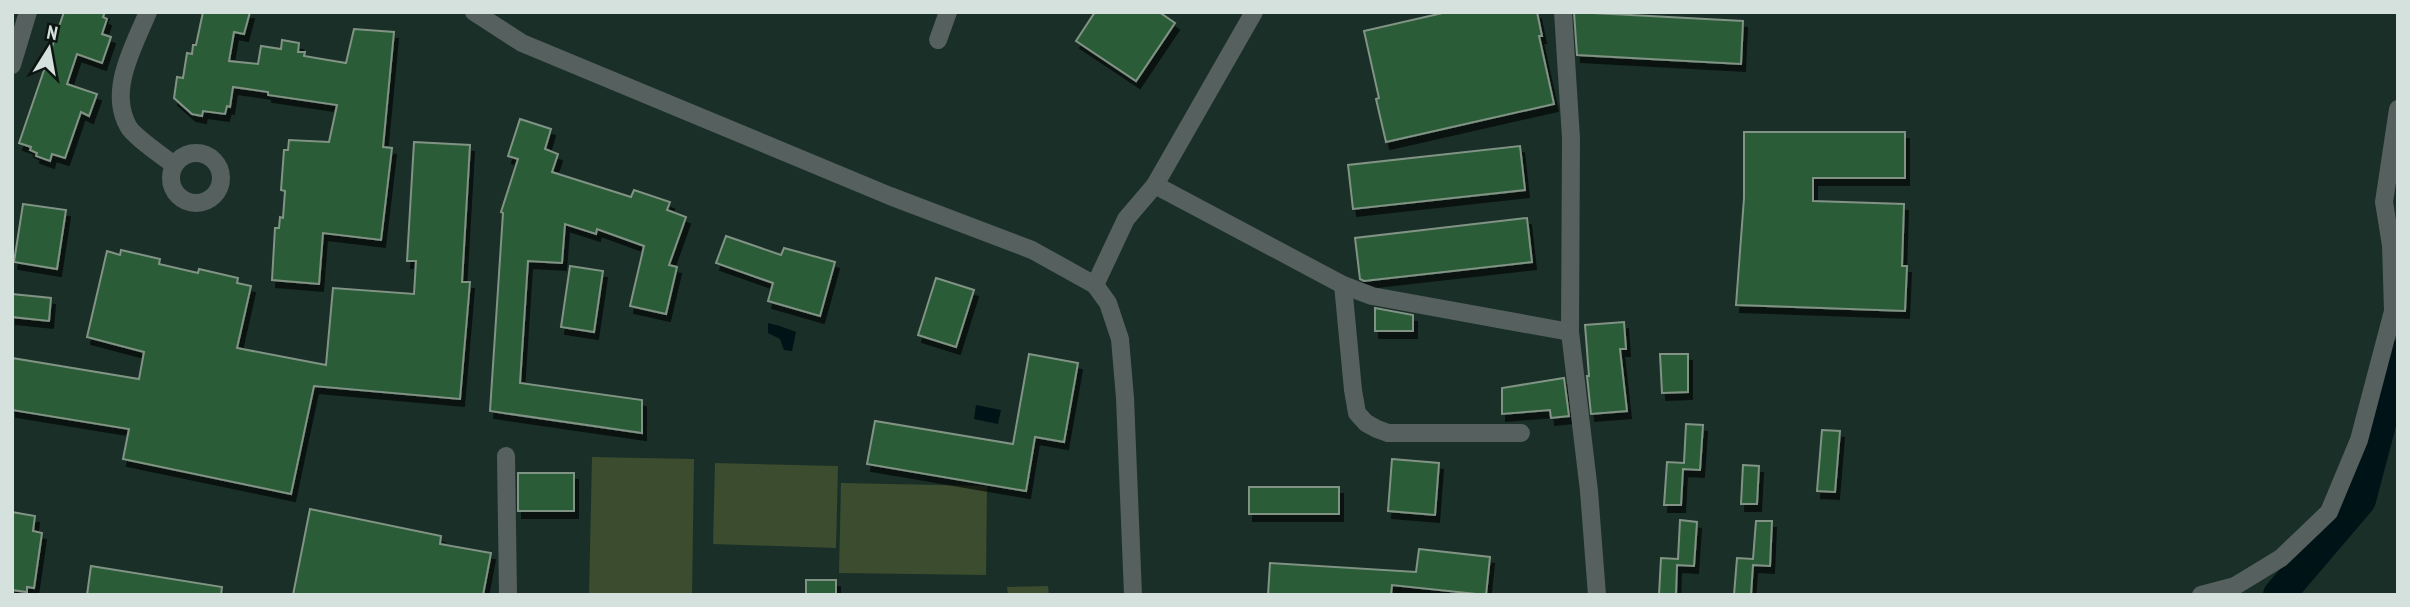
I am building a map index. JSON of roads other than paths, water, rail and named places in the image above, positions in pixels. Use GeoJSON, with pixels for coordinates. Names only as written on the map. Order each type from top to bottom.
{"type":"FeatureCollection","features":[{"type":"Feature","properties":{"kind":"street"},"geometry":{"type":"LineString","coordinates":[[12,65],[28,12]]}},
{"type":"Feature","properties":{"kind":"street"},"geometry":{"type":"LineString","coordinates":[[148,12],[127,62],[119,99],[128,128],[174,165]]}},
{"type":"Feature","properties":{"kind":"street"},"geometry":{"type":"LineString","coordinates":[[475,12],[522,43],[890,196],[1032,250],[1095,285],[1108,303],[1120,339],[1133,595]]}},
{"type":"Feature","properties":{"kind":"street"},"geometry":{"type":"LineString","coordinates":[[938,40],[948,12]]}},
{"type":"Feature","properties":{"kind":"street"},"geometry":{"type":"LineString","coordinates":[[1095,285],[1126,219],[1155,185],[1254,12]]}},
{"type":"Feature","properties":{"kind":"street"},"geometry":{"type":"LineString","coordinates":[[1563,12],[1571,138],[1570,332],[1589,491],[1597,595]]}},
{"type":"Feature","properties":{"kind":"street"},"geometry":{"type":"LineString","coordinates":[[2201,595],[2235,586],[2281,558],[2329,512],[2359,440],[2393,311],[2391,245],[2384,202],[2398,109]]}},
{"type":"Feature","properties":{"kind":"street"},"geometry":{"type":"LineString","coordinates":[[1155,185],[1343,285],[1385,299],[1570,332]]}},
{"type":"Feature","properties":{"kind":"street"},"geometry":{"type":"LineString","coordinates":[[1343,285],[1353,390],[1357,413],[1366,423],[1388,433],[1521,433]]}},
{"type":"Feature","properties":{"kind":"street"},"geometry":{"type":"LineString","coordinates":[[506,456],[508,595]]}},
{"type":"Feature","properties":{"kind":"waterway"},"geometry":{"type":"LineString","coordinates":[[2279,595],[2360,500],[2398,356]]}}]}
